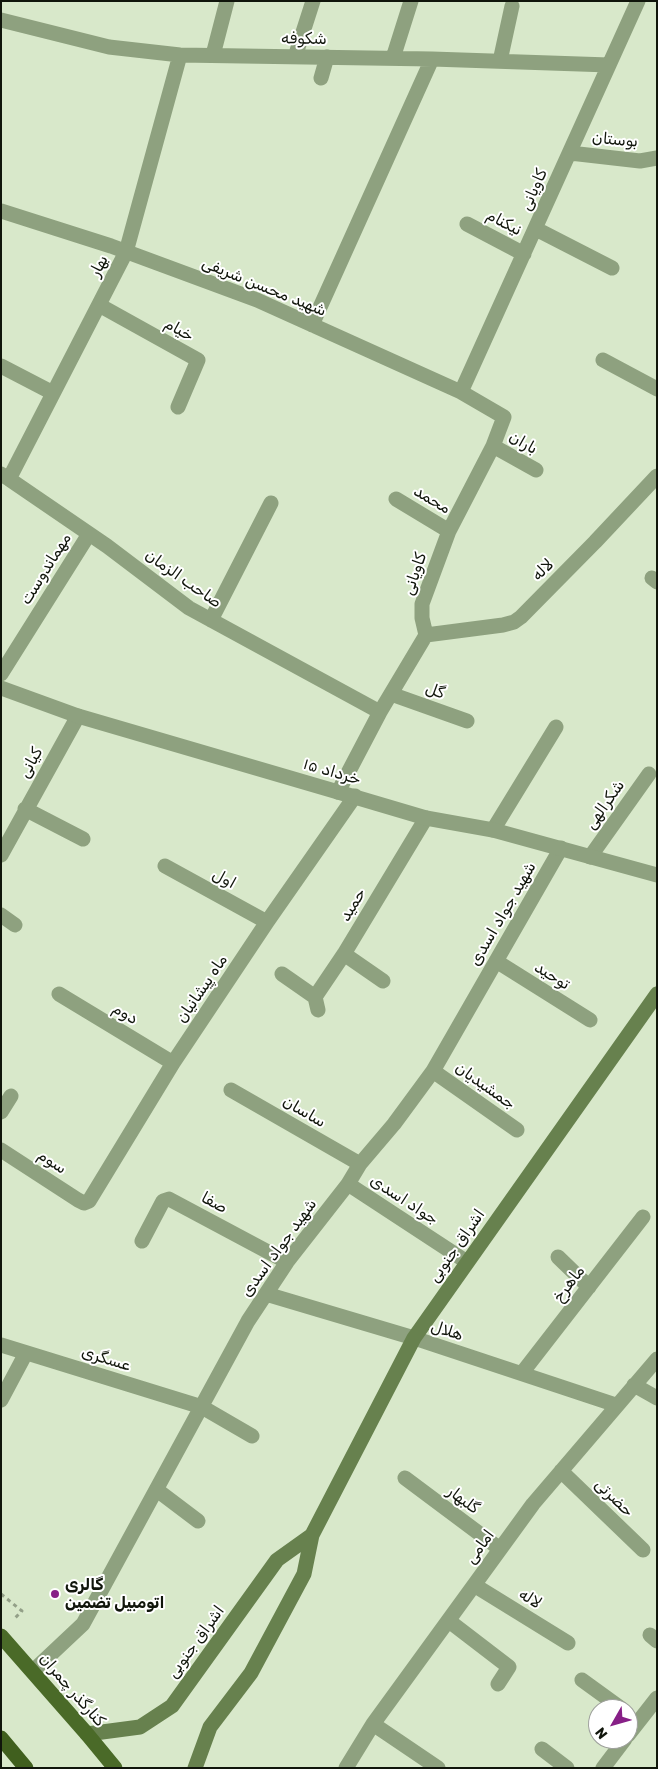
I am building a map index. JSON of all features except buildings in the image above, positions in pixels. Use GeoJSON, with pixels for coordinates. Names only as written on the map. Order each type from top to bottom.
{"type":"FeatureCollection","features":[{"type":"Feature","properties":{"kind":"highway"},"geometry":{"type":"LineString","coordinates":[[1,1738],[26,1767]]}},
{"type":"Feature","properties":{"kind":"main road","name":"اشراق جنوبی"},"geometry":{"type":"LineString","coordinates":[[195,1768],[210,1727],[250,1672],[304,1574],[312,1535],[414,1338],[657,994]]}},
{"type":"Feature","properties":{"kind":"main road","name":"اشراق جنوبی"},"geometry":{"type":"LineString","coordinates":[[87,1734],[140,1727],[172,1706],[277,1560],[312,1535]]}},
{"type":"Feature","properties":{"kind":"main road","name":"کنارگذر چمران"},"geometry":{"type":"LineString","coordinates":[[1,1636],[115,1768]]}},
{"type":"Feature","properties":{"kind":"street"},"geometry":{"type":"LineString","coordinates":[[213,56],[227,1]]}},
{"type":"Feature","properties":{"kind":"street"},"geometry":{"type":"LineString","coordinates":[[296,57],[313,1]]}},
{"type":"Feature","properties":{"kind":"street"},"geometry":{"type":"LineString","coordinates":[[393,58],[411,1]]}},
{"type":"Feature","properties":{"kind":"street","name":"کاویانی"},"geometry":{"type":"LineString","coordinates":[[461,392],[638,1]]}},
{"type":"Feature","properties":{"kind":"street"},"geometry":{"type":"LineString","coordinates":[[500,61],[512,6]]}},
{"type":"Feature","properties":{"kind":"street","name":"شکوفه"},"geometry":{"type":"LineString","coordinates":[[1,20],[108,47],[180,55],[393,58],[609,65]]}},
{"type":"Feature","properties":{"kind":"street","name":"بهار"},"geometry":{"type":"LineString","coordinates":[[5,477],[53,393],[126,252],[180,55]]}},
{"type":"Feature","properties":{"kind":"street"},"geometry":{"type":"LineString","coordinates":[[321,78],[327,57]]}},
{"type":"Feature","properties":{"kind":"street"},"geometry":{"type":"LineString","coordinates":[[312,325],[432,59]]}},
{"type":"Feature","properties":{"kind":"street","name":"بوستان"},"geometry":{"type":"LineString","coordinates":[[570,153],[640,161],[657,158]]}},
{"type":"Feature","properties":{"kind":"street","name":"شهید محسن شریفی"},"geometry":{"type":"LineString","coordinates":[[1,212],[126,252],[257,300],[461,392],[504,416]]}},
{"type":"Feature","properties":{"kind":"street","name":"نیکنام"},"geometry":{"type":"LineString","coordinates":[[467,224],[524,254]]}},
{"type":"Feature","properties":{"kind":"street"},"geometry":{"type":"LineString","coordinates":[[536,229],[612,268]]}},
{"type":"Feature","properties":{"kind":"street","name":"خیام"},"geometry":{"type":"LineString","coordinates":[[99,305],[198,360],[178,407]]}},
{"type":"Feature","properties":{"kind":"street"},"geometry":{"type":"LineString","coordinates":[[603,360],[657,389]]}},
{"type":"Feature","properties":{"kind":"street"},"geometry":{"type":"LineString","coordinates":[[1,366],[53,393]]}},
{"type":"Feature","properties":{"kind":"street","name":"کاویانی"},"geometry":{"type":"LineString","coordinates":[[426,634],[422,618],[422,604],[449,531],[493,446],[504,416]]}},
{"type":"Feature","properties":{"kind":"street","name":"باران"},"geometry":{"type":"LineString","coordinates":[[493,446],[536,470]]}},
{"type":"Feature","properties":{"kind":"street","name":"لاله"},"geometry":{"type":"LineString","coordinates":[[426,634],[514,622],[595,542],[657,476]]}},
{"type":"Feature","properties":{"kind":"street","name":"صاحب الزمان"},"geometry":{"type":"LineString","coordinates":[[5,477],[89,534],[189,608],[380,712]]}},
{"type":"Feature","properties":{"kind":"street","name":"محمد"},"geometry":{"type":"LineString","coordinates":[[396,499],[449,531]]}},
{"type":"Feature","properties":{"kind":"street"},"geometry":{"type":"LineString","coordinates":[[211,620],[271,503]]}},
{"type":"Feature","properties":{"kind":"street","name":"مهماندوست"},"geometry":{"type":"LineString","coordinates":[[1,674],[89,534]]}},
{"type":"Feature","properties":{"kind":"street"},"geometry":{"type":"LineString","coordinates":[[338,792],[380,712],[426,634]]}},
{"type":"Feature","properties":{"kind":"street","name":"۱۵ خرداد"},"geometry":{"type":"LineString","coordinates":[[1,688],[78,716],[426,818],[493,830],[657,875]]}},
{"type":"Feature","properties":{"kind":"street","name":"گل"},"geometry":{"type":"LineString","coordinates":[[391,694],[467,721]]}},
{"type":"Feature","properties":{"kind":"street","name":"کیانی"},"geometry":{"type":"LineString","coordinates":[[1,855],[78,716]]}},
{"type":"Feature","properties":{"kind":"street"},"geometry":{"type":"LineString","coordinates":[[493,830],[556,727]]}},
{"type":"Feature","properties":{"kind":"street","name":"شکرالهی"},"geometry":{"type":"LineString","coordinates":[[590,857],[649,774]]}},
{"type":"Feature","properties":{"kind":"street","name":"ماه پیشانیان"},"geometry":{"type":"LineString","coordinates":[[84,1203],[89,1201],[173,1063],[267,922],[355,796]]}},
{"type":"Feature","properties":{"kind":"street"},"geometry":{"type":"LineString","coordinates":[[25,809],[83,839]]}},
{"type":"Feature","properties":{"kind":"street","name":"حمید"},"geometry":{"type":"LineString","coordinates":[[282,974],[316,1003],[426,818]]}},
{"type":"Feature","properties":{"kind":"street","name":"شهید جواد اسدی"},"geometry":{"type":"LineString","coordinates":[[33,1672],[83,1624],[248,1320],[287,1262],[348,1184],[360,1164],[394,1124],[433,1071],[560,848]]}},
{"type":"Feature","properties":{"kind":"street","name":"اول"},"geometry":{"type":"LineString","coordinates":[[165,866],[267,922]]}},
{"type":"Feature","properties":{"kind":"street"},"geometry":{"type":"LineString","coordinates":[[1,915],[15,925]]}},
{"type":"Feature","properties":{"kind":"street"},"geometry":{"type":"LineString","coordinates":[[344,954],[382,981]]}},
{"type":"Feature","properties":{"kind":"street","name":"توحید"},"geometry":{"type":"LineString","coordinates":[[496,961],[590,1020]]}},
{"type":"Feature","properties":{"kind":"street","name":"دوم"},"geometry":{"type":"LineString","coordinates":[[59,994],[173,1063]]}},
{"type":"Feature","properties":{"kind":"street","name":"جمشیدیان"},"geometry":{"type":"LineString","coordinates":[[433,1071],[517,1130]]}},
{"type":"Feature","properties":{"kind":"street","name":"ساسان"},"geometry":{"type":"LineString","coordinates":[[230,1090],[360,1164]]}},
{"type":"Feature","properties":{"kind":"street"},"geometry":{"type":"LineString","coordinates":[[1,1112],[11,1096]]}},
{"type":"Feature","properties":{"kind":"street","name":"سوم"},"geometry":{"type":"LineString","coordinates":[[1,1150],[84,1203]]}},
{"type":"Feature","properties":{"kind":"street","name":"جواد اسدی"},"geometry":{"type":"LineString","coordinates":[[348,1184],[468,1262]]}},
{"type":"Feature","properties":{"kind":"street","name":"صفا"},"geometry":{"type":"LineString","coordinates":[[142,1241],[163,1201],[169,1199],[287,1262]]}},
{"type":"Feature","properties":{"kind":"street","name":"ماهرخ"},"geometry":{"type":"LineString","coordinates":[[522,1373],[643,1217]]}},
{"type":"Feature","properties":{"kind":"street"},"geometry":{"type":"LineString","coordinates":[[558,1257],[589,1287]]}},
{"type":"Feature","properties":{"kind":"street","name":"هلال"},"geometry":{"type":"LineString","coordinates":[[266,1294],[414,1338],[616,1405]]}},
{"type":"Feature","properties":{"kind":"street","name":"عسگری"},"geometry":{"type":"LineString","coordinates":[[1,1345],[202,1407],[252,1436]]}},
{"type":"Feature","properties":{"kind":"street"},"geometry":{"type":"LineString","coordinates":[[1,1400],[26,1353]]}},
{"type":"Feature","properties":{"kind":"street","name":"امامی"},"geometry":{"type":"LineString","coordinates":[[346,1768],[373,1724],[533,1504],[657,1358]]}},
{"type":"Feature","properties":{"kind":"street"},"geometry":{"type":"LineString","coordinates":[[634,1385],[657,1398]]}},
{"type":"Feature","properties":{"kind":"street","name":"حضرتی"},"geometry":{"type":"LineString","coordinates":[[561,1471],[643,1550]]}},
{"type":"Feature","properties":{"kind":"street","name":"گلبهار"},"geometry":{"type":"LineString","coordinates":[[405,1478],[500,1549]]}},
{"type":"Feature","properties":{"kind":"street"},"geometry":{"type":"LineString","coordinates":[[156,1490],[198,1521]]}},
{"type":"Feature","properties":{"kind":"street","name":"لاله"},"geometry":{"type":"LineString","coordinates":[[474,1584],[568,1643]]}},
{"type":"Feature","properties":{"kind":"street"},"geometry":{"type":"LineString","coordinates":[[449,1621],[509,1667],[498,1684]]}},
{"type":"Feature","properties":{"kind":"street"},"geometry":{"type":"LineString","coordinates":[[582,1680],[608,1699]]}},
{"type":"Feature","properties":{"kind":"street"},"geometry":{"type":"LineString","coordinates":[[638,1715],[655,1704]]}},
{"type":"Feature","properties":{"kind":"street"},"geometry":{"type":"LineString","coordinates":[[373,1724],[438,1768]]}},
{"type":"Feature","properties":{"kind":"street"},"geometry":{"type":"LineString","coordinates":[[542,1749],[567,1768]]}},
{"type":"Feature","properties":{"kind":"street"},"geometry":{"type":"LineString","coordinates":[[603,1768],[617,1749]]}},
{"type":"Feature","properties":{"kind":"path"},"geometry":{"type":"LineString","coordinates":[[1,1594],[22,1611]]}},
{"type":"Feature","properties":{"kind":"place","name":"گالری اتومبیل تضمین"},"geometry":{"type":"Point","coordinates":[55,1594]}}]}
